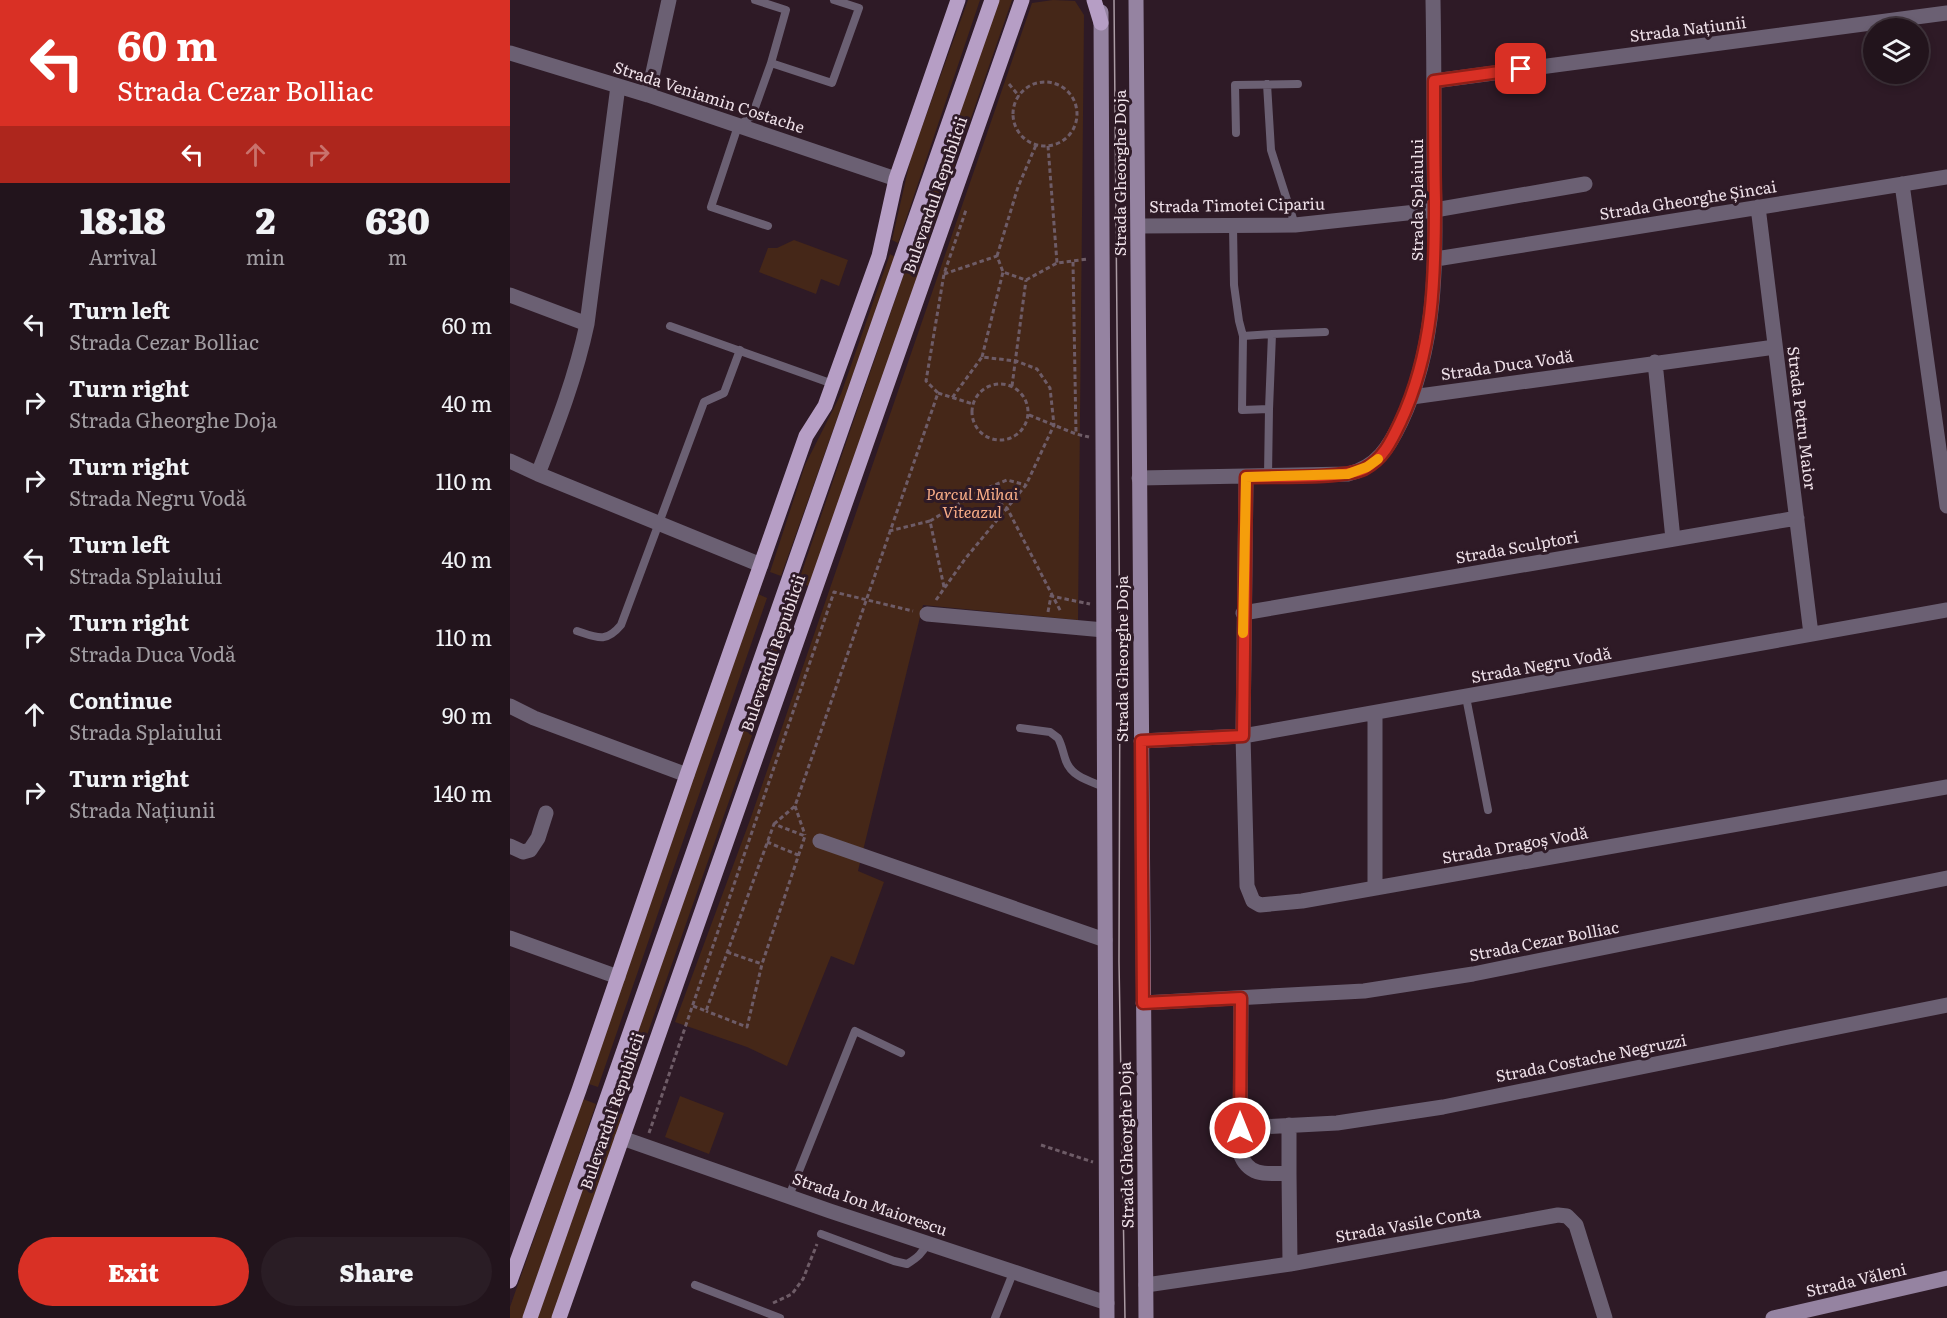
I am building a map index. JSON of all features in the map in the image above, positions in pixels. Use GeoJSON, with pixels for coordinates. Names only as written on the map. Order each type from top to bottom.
{"type":"FeatureCollection","features":[{"type":"Feature","properties":{"kind":"main road","name":"Bulevardul Republicii"},"geometry":{"type":"LineString","coordinates":[[510,1281],[806,436],[825,406],[879,256],[896,179],[958,0]]}},
{"type":"Feature","properties":{"kind":"main road","name":"Bulevardul Republicii"},"geometry":{"type":"LineString","coordinates":[[530,1318],[992,0]]}},
{"type":"Feature","properties":{"kind":"main road","name":"Bulevardul Republicii"},"geometry":{"type":"LineString","coordinates":[[559,1318],[1022,0]]}},
{"type":"Feature","properties":{"kind":"main road"},"geometry":{"type":"LineString","coordinates":[[1094,0],[1101,23]]}},
{"type":"Feature","properties":{"kind":"main road","name":"Strada Gheorghe Doja"},"geometry":{"type":"LineString","coordinates":[[1101,0],[1107,1310]]}},
{"type":"Feature","properties":{"kind":"main road","name":"Strada Gheorghe Doja"},"geometry":{"type":"LineString","coordinates":[[1136,0],[1146,1318]]}},
{"type":"Feature","properties":{"kind":"main road","name":"Strada Văleni"},"geometry":{"type":"LineString","coordinates":[[1773,1318],[1947,1278]]}},
{"type":"Feature","properties":{"kind":"street"},"geometry":{"type":"LineString","coordinates":[[648,95],[669,0]]}},
{"type":"Feature","properties":{"kind":"street","name":"Strada Splaiului"},"geometry":{"type":"LineString","coordinates":[[1412,397],[1425,350],[1436,259],[1433,0]]}},
{"type":"Feature","properties":{"kind":"street","name":"Strada Națiunii"},"geometry":{"type":"LineString","coordinates":[[1434,81],[1947,13]]}},
{"type":"Feature","properties":{"kind":"street","name":"Strada Veniamin Costache"},"geometry":{"type":"LineString","coordinates":[[510,53],[648,95],[896,179]]}},
{"type":"Feature","properties":{"kind":"street"},"geometry":{"type":"LineString","coordinates":[[538,474],[566,404],[581,355],[618,86]]}},
{"type":"Feature","properties":{"kind":"street","name":"Strada Gheorghe Șincai"},"geometry":{"type":"LineString","coordinates":[[1436,259],[1947,177]]}},
{"type":"Feature","properties":{"kind":"street","name":"Strada Timotei Cipariu"},"geometry":{"type":"LineString","coordinates":[[1139,226],[1295,225],[1435,210],[1585,184]]}},
{"type":"Feature","properties":{"kind":"street"},"geometry":{"type":"LineString","coordinates":[[1902,184],[1947,506]]}},
{"type":"Feature","properties":{"kind":"street","name":"Strada Petru Maior"},"geometry":{"type":"LineString","coordinates":[[1758,207],[1811,634]]}},
{"type":"Feature","properties":{"kind":"street"},"geometry":{"type":"LineString","coordinates":[[510,296],[587,324]]}},
{"type":"Feature","properties":{"kind":"street","name":"Strada Duca Vodă"},"geometry":{"type":"LineString","coordinates":[[1412,397],[1775,347]]}},
{"type":"Feature","properties":{"kind":"street"},"geometry":{"type":"LineString","coordinates":[[1655,362],[1673,539]]}},
{"type":"Feature","properties":{"kind":"street"},"geometry":{"type":"LineString","coordinates":[[1139,478],[1348,474],[1367,467],[1385,451],[1412,397]]}},
{"type":"Feature","properties":{"kind":"street"},"geometry":{"type":"LineString","coordinates":[[510,461],[761,565]]}},
{"type":"Feature","properties":{"kind":"street"},"geometry":{"type":"LineString","coordinates":[[1243,736],[1246,477]]}},
{"type":"Feature","properties":{"kind":"street","name":"Strada Sculptori"},"geometry":{"type":"LineString","coordinates":[[1244,613],[1797,518]]}},
{"type":"Feature","properties":{"kind":"street","name":"Strada Negru Vodă"},"geometry":{"type":"LineString","coordinates":[[1141,741],[1243,736],[1947,610]]}},
{"type":"Feature","properties":{"kind":"street"},"geometry":{"type":"LineString","coordinates":[[927,614],[1104,630]]}},
{"type":"Feature","properties":{"kind":"street"},"geometry":{"type":"LineString","coordinates":[[510,706],[534,718],[687,775]]}},
{"type":"Feature","properties":{"kind":"street"},"geometry":{"type":"LineString","coordinates":[[1375,714],[1375,888]]}},
{"type":"Feature","properties":{"kind":"street","name":"Strada Dragoș Vodă"},"geometry":{"type":"LineString","coordinates":[[1243,736],[1247,886],[1253,901],[1260,905],[1275,905],[1375,888],[1947,787]]}},
{"type":"Feature","properties":{"kind":"street"},"geometry":{"type":"LineString","coordinates":[[510,846],[523,852],[530,850],[538,838],[546,813]]}},
{"type":"Feature","properties":{"kind":"street"},"geometry":{"type":"LineString","coordinates":[[820,841],[1105,940]]}},
{"type":"Feature","properties":{"kind":"street","name":"Strada Cezar Bolliac"},"geometry":{"type":"LineString","coordinates":[[1143,1003],[1364,991],[1473,974],[1947,878]]}},
{"type":"Feature","properties":{"kind":"street"},"geometry":{"type":"LineString","coordinates":[[510,938],[618,977]]}},
{"type":"Feature","properties":{"kind":"street"},"geometry":{"type":"LineString","coordinates":[[1241,998],[1240,1153],[1243,1163],[1253,1171],[1267,1174],[1288,1173]]}},
{"type":"Feature","properties":{"kind":"street","name":"Strada Costache Negruzzi"},"geometry":{"type":"LineString","coordinates":[[1240,1128],[1337,1123],[1443,1107],[1947,1005]]}},
{"type":"Feature","properties":{"kind":"street"},"geometry":{"type":"LineString","coordinates":[[1289,1125],[1290,1264]]}},
{"type":"Feature","properties":{"kind":"street","name":"Strada Ion Maiorescu"},"geometry":{"type":"LineString","coordinates":[[622,1138],[1013,1273],[1107,1310]]}},
{"type":"Feature","properties":{"kind":"street","name":"Strada Vasile Conta"},"geometry":{"type":"LineString","coordinates":[[1146,1285],[1290,1264],[1558,1215],[1566,1216],[1576,1225],[1605,1318]]}},
{"type":"Feature","properties":{"kind":"lane"},"geometry":{"type":"LineString","coordinates":[[755,0],[786,10]]}},
{"type":"Feature","properties":{"kind":"lane"},"geometry":{"type":"LineString","coordinates":[[768,226],[711,207],[738,126],[752,117],[790,0]]}},
{"type":"Feature","properties":{"kind":"lane"},"geometry":{"type":"LineString","coordinates":[[771,63],[832,83],[859,8],[834,0]]}},
{"type":"Feature","properties":{"kind":"lane"},"geometry":{"type":"LineString","coordinates":[[1268,84],[1271,150],[1295,225]]}},
{"type":"Feature","properties":{"kind":"lane"},"geometry":{"type":"LineString","coordinates":[[1236,133],[1235,85],[1298,84]]}},
{"type":"Feature","properties":{"kind":"lane"},"geometry":{"type":"LineString","coordinates":[[1233,226],[1234,285],[1242,336],[1242,410],[1269,409]]}},
{"type":"Feature","properties":{"kind":"lane"},"geometry":{"type":"LineString","coordinates":[[670,326],[833,384]]}},
{"type":"Feature","properties":{"kind":"lane"},"geometry":{"type":"LineString","coordinates":[[1242,336],[1325,332]]}},
{"type":"Feature","properties":{"kind":"lane"},"geometry":{"type":"LineString","coordinates":[[1268,476],[1272,334]]}},
{"type":"Feature","properties":{"kind":"lane"},"geometry":{"type":"LineString","coordinates":[[578,631],[604,639],[612,636],[621,625],[704,402],[724,393],[740,350]]}},
{"type":"Feature","properties":{"kind":"lane"},"geometry":{"type":"LineString","coordinates":[[1466,697],[1488,810]]}},
{"type":"Feature","properties":{"kind":"lane"},"geometry":{"type":"LineString","coordinates":[[1020,728],[1050,732],[1058,738],[1071,770],[1080,777],[1104,787]]}},
{"type":"Feature","properties":{"kind":"lane"},"geometry":{"type":"LineString","coordinates":[[789,1196],[855,1031],[901,1053]]}},
{"type":"Feature","properties":{"kind":"lane"},"geometry":{"type":"LineString","coordinates":[[821,1234],[894,1262],[907,1264],[917,1258],[927,1243]]}},
{"type":"Feature","properties":{"kind":"lane"},"geometry":{"type":"LineString","coordinates":[[995,1318],[1013,1273]]}},
{"type":"Feature","properties":{"kind":"lane"},"geometry":{"type":"LineString","coordinates":[[696,1285],[780,1318]]}},
{"type":"Feature","properties":{"kind":"path"},"geometry":{"type":"LineString","coordinates":[[1047,82],[1058,85],[1067,92],[1074,100],[1076,121],[1066,138],[1048,146],[1036,145],[1027,141],[1014,125],[1014,105],[1019,96],[1026,88],[1036,83],[1047,82]]}},
{"type":"Feature","properties":{"kind":"path"},"geometry":{"type":"LineString","coordinates":[[1009,84],[1019,96]]}},
{"type":"Feature","properties":{"kind":"path"},"geometry":{"type":"LineString","coordinates":[[1076,111],[1083,110]]}},
{"type":"Feature","properties":{"kind":"path"},"geometry":{"type":"LineString","coordinates":[[952,398],[982,357],[1003,272],[998,256],[1018,187],[1036,145]]}},
{"type":"Feature","properties":{"kind":"path"},"geometry":{"type":"LineString","coordinates":[[1048,146],[1057,263]]}},
{"type":"Feature","properties":{"kind":"path"},"geometry":{"type":"LineString","coordinates":[[973,404],[938,393],[926,381],[944,274],[998,256]]}},
{"type":"Feature","properties":{"kind":"path"},"geometry":{"type":"LineString","coordinates":[[1003,272],[1026,280],[1057,263],[1093,258]]}},
{"type":"Feature","properties":{"kind":"path"},"geometry":{"type":"LineString","coordinates":[[1073,262],[1076,434]]}},
{"type":"Feature","properties":{"kind":"path"},"geometry":{"type":"LineString","coordinates":[[1012,386],[1026,280]]}},
{"type":"Feature","properties":{"kind":"path"},"geometry":{"type":"LineString","coordinates":[[646,1146],[653,1118],[834,592],[927,614],[965,559],[1026,485],[1054,425],[1050,388],[1037,369],[1016,361],[982,357]]}},
{"type":"Feature","properties":{"kind":"path"},"geometry":{"type":"LineString","coordinates":[[1003,383],[1012,386],[1025,398],[1029,415],[1021,432],[1005,440],[995,440],[979,430],[972,413],[973,404],[984,388],[1003,383]]}},
{"type":"Feature","properties":{"kind":"path"},"geometry":{"type":"LineString","coordinates":[[706,1011],[774,825],[795,806],[938,393]]}},
{"type":"Feature","properties":{"kind":"path"},"geometry":{"type":"LineString","coordinates":[[1029,415],[1076,434],[1103,441]]}},
{"type":"Feature","properties":{"kind":"path"},"geometry":{"type":"LineString","coordinates":[[889,531],[930,521],[980,491],[1007,480],[1026,485]]}},
{"type":"Feature","properties":{"kind":"path"},"geometry":{"type":"LineString","coordinates":[[980,491],[1007,508],[1051,596],[1070,627]]}},
{"type":"Feature","properties":{"kind":"path"},"geometry":{"type":"LineString","coordinates":[[930,521],[944,588]]}},
{"type":"Feature","properties":{"kind":"path"},"geometry":{"type":"LineString","coordinates":[[1051,596],[1104,607]]}},
{"type":"Feature","properties":{"kind":"path"},"geometry":{"type":"LineString","coordinates":[[1046,624],[1051,596]]}},
{"type":"Feature","properties":{"kind":"path"},"geometry":{"type":"LineString","coordinates":[[693,1006],[747,1027],[762,964],[805,836],[795,806]]}},
{"type":"Feature","properties":{"kind":"path"},"geometry":{"type":"LineString","coordinates":[[774,825],[805,836]]}},
{"type":"Feature","properties":{"kind":"path"},"geometry":{"type":"LineString","coordinates":[[767,842],[799,855]]}},
{"type":"Feature","properties":{"kind":"path"},"geometry":{"type":"LineString","coordinates":[[727,952],[762,964]]}},
{"type":"Feature","properties":{"kind":"path"},"geometry":{"type":"LineString","coordinates":[[1041,1145],[1106,1167]]}},
{"type":"Feature","properties":{"kind":"path"},"geometry":{"type":"LineString","coordinates":[[760,1310],[792,1294],[803,1279],[821,1234]]}},
{"type":"Feature","properties":{"kind":"green space"},"geometry":{"type":"Polygon","coordinates":[[[968,0],[980,0],[898,243],[892,240],[911,157],[968,0]]]}},
{"type":"Feature","properties":{"kind":"green space"},"geometry":{"type":"Polygon","coordinates":[[[999,0],[1012,0],[924,253],[912,249],[999,0]]]}},
{"type":"Feature","properties":{"kind":"green space","name":"Parcul Mihai Viteazul"},"geometry":{"type":"Polygon","coordinates":[[[1053,0],[1075,1],[1084,15],[1078,620],[923,605],[858,871],[884,882],[854,965],[831,956],[787,1066],[747,1047],[675,1022],[750,820],[1032,3],[1053,0]]]}},
{"type":"Feature","properties":{"kind":"green space"},"geometry":{"type":"Polygon","coordinates":[[[794,240],[848,260],[839,286],[821,279],[816,294],[759,272],[768,248],[777,248],[794,240]]]}},
{"type":"Feature","properties":{"kind":"green space"},"geometry":{"type":"Polygon","coordinates":[[[890,254],[895,257],[781,576],[770,572],[805,465],[841,394],[890,254]]]}},
{"type":"Feature","properties":{"kind":"green space"},"geometry":{"type":"Polygon","coordinates":[[[908,262],[922,268],[809,586],[798,583],[908,262]]]}},
{"type":"Feature","properties":{"kind":"green space"},"geometry":{"type":"Polygon","coordinates":[[[756,593],[767,598],[598,1087],[586,1083],[756,593]]]}},
{"type":"Feature","properties":{"kind":"green space"},"geometry":{"type":"Polygon","coordinates":[[[785,604],[796,610],[626,1095],[614,1091],[785,604]]]}},
{"type":"Feature","properties":{"kind":"green space"},"geometry":{"type":"Polygon","coordinates":[[[680,1096],[724,1113],[709,1154],[665,1137],[680,1096]]]}},
{"type":"Feature","properties":{"kind":"green space"},"geometry":{"type":"Polygon","coordinates":[[[583,1099],[596,1104],[523,1318],[510,1318],[510,1307],[583,1099]]]}},
{"type":"Feature","properties":{"kind":"green space"},"geometry":{"type":"Polygon","coordinates":[[[610,1110],[623,1114],[552,1318],[536,1318],[610,1110]]]}},
{"type":"Feature","properties":{"kind":"tram line"},"geometry":{"type":"LineString","coordinates":[[1114,0],[1120,654],[1119,962],[1125,1318]]}},
{"type":"Feature","properties":{"kind":"slow traffic"},"geometry":{"type":"LineString","coordinates":[[1243,633],[1246,477],[1348,474],[1359,471],[1378,459]]}},
{"type":"Feature","properties":{"kind":"route"},"geometry":{"type":"LineString","coordinates":[[1240,1128],[1241,998],[1143,1003],[1141,741],[1243,736],[1246,477],[1348,474],[1367,467],[1385,451],[1412,397],[1420,371],[1435,278],[1434,81],[1521,69]]}}]}
